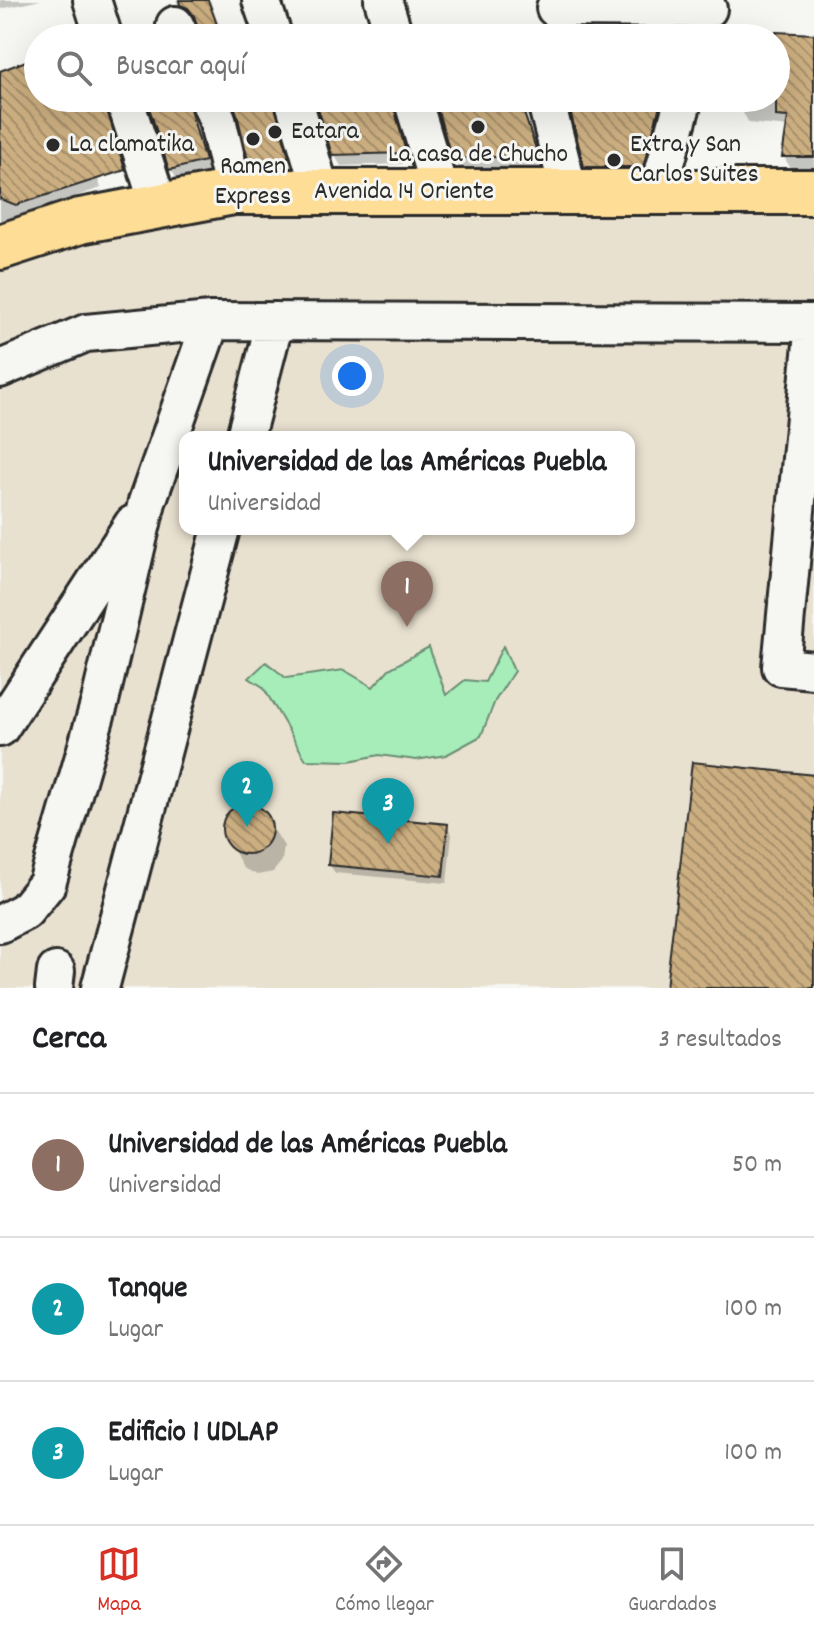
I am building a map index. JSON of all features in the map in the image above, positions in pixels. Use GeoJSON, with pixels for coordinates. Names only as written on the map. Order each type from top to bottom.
{"type":"FeatureCollection","features":[{"type":"Feature","properties":{"kind":"main road","name":"Avenida 14 Oriente"},"geometry":{"type":"LineString","coordinates":[[0,247],[80,221],[234,192],[814,192]]}},
{"type":"Feature","properties":{"kind":"street"},"geometry":{"type":"LineString","coordinates":[[92,0],[100,24]]}},
{"type":"Feature","properties":{"kind":"street"},"geometry":{"type":"LineString","coordinates":[[261,0],[269,24]]}},
{"type":"Feature","properties":{"kind":"street"},"geometry":{"type":"LineString","coordinates":[[383,0],[391,24]]}},
{"type":"Feature","properties":{"kind":"street"},"geometry":{"type":"LineString","coordinates":[[555,8],[706,16]]}},
{"type":"Feature","properties":{"kind":"street"},"geometry":{"type":"LineString","coordinates":[[129,112],[159,206]]}},
{"type":"Feature","properties":{"kind":"street"},"geometry":{"type":"LineString","coordinates":[[214,112],[234,192]]}},
{"type":"Feature","properties":{"kind":"street"},"geometry":{"type":"LineString","coordinates":[[297,112],[321,192]]}},
{"type":"Feature","properties":{"kind":"street"},"geometry":{"type":"LineString","coordinates":[[416,112],[440,192]]}},
{"type":"Feature","properties":{"kind":"street"},"geometry":{"type":"LineString","coordinates":[[549,112],[569,192]]}},
{"type":"Feature","properties":{"kind":"street"},"geometry":{"type":"LineString","coordinates":[[658,192],[680,112]]}},
{"type":"Feature","properties":{"kind":"street"},"geometry":{"type":"LineString","coordinates":[[0,924],[25,911],[47,884],[100,701],[147,502],[211,321]]}},
{"type":"Feature","properties":{"kind":"street"},"geometry":{"type":"LineString","coordinates":[[0,369],[86,333],[211,321],[814,323],[805,495],[781,667],[814,670]]}},
{"type":"Feature","properties":{"kind":"street"},"geometry":{"type":"LineString","coordinates":[[247,431],[275,321]]}},
{"type":"Feature","properties":{"kind":"street"},"geometry":{"type":"LineString","coordinates":[[0,728],[147,502]]}},
{"type":"Feature","properties":{"kind":"street"},"geometry":{"type":"LineString","coordinates":[[100,988],[219,535]]}},
{"type":"Feature","properties":{"kind":"shaded area"},"geometry":{"type":"Polygon","coordinates":[[[243,206],[814,214],[814,988],[0,988],[0,265],[80,238],[243,206]]]}},
{"type":"Feature","properties":{"kind":"green space"},"geometry":{"type":"Polygon","coordinates":[[[503,646],[514,671],[495,701],[481,736],[446,755],[416,760],[379,755],[350,761],[306,760],[263,687],[249,678],[266,662],[286,678],[344,670],[373,687],[389,669],[429,647],[446,695],[465,680],[485,682],[503,646]]]}},
{"type":"Feature","properties":{"kind":"building"},"geometry":{"type":"Polygon","coordinates":[[[179,0],[208,0],[217,24],[197,24],[188,8],[180,5],[179,0]]]}},
{"type":"Feature","properties":{"kind":"building"},"geometry":{"type":"Polygon","coordinates":[[[790,33],[814,34],[814,157],[782,157],[788,117],[776,116],[776,112],[790,112],[790,33]]]}},
{"type":"Feature","properties":{"kind":"building","name":"La clamatika"},"geometry":{"type":"Polygon","coordinates":[[[24,62],[24,112],[108,112],[125,170],[16,205],[0,199],[0,71],[24,62]]]}},
{"type":"Feature","properties":{"kind":"building"},"geometry":{"type":"Polygon","coordinates":[[[150,112],[191,112],[205,161],[169,170],[150,112]]]}},
{"type":"Feature","properties":{"kind":"building"},"geometry":{"type":"Polygon","coordinates":[[[277,112],[289,157],[249,164],[237,114],[277,112]]]}},
{"type":"Feature","properties":{"kind":"building"},"geometry":{"type":"Polygon","coordinates":[[[319,112],[396,112],[406,153],[332,155],[319,112]]]}},
{"type":"Feature","properties":{"kind":"building","name":"La casa de Chucho"},"geometry":{"type":"Polygon","coordinates":[[[438,112],[524,112],[538,155],[452,159],[438,112]]]}},
{"type":"Feature","properties":{"kind":"building"},"geometry":{"type":"Polygon","coordinates":[[[570,112],[658,112],[643,167],[584,167],[570,112]]]}},
{"type":"Feature","properties":{"kind":"building"},"geometry":{"type":"Polygon","coordinates":[[[692,762],[814,775],[814,988],[666,988],[692,762]]]}},
{"type":"Feature","properties":{"kind":"building"},"geometry":{"type":"Polygon","coordinates":[[[247,804],[265,811],[272,829],[265,847],[247,854],[229,847],[222,829],[229,811],[247,804]]]}},
{"type":"Feature","properties":{"kind":"building"},"geometry":{"type":"Polygon","coordinates":[[[333,813],[448,824],[443,876],[328,865],[333,813]]]}},
{"type":"Feature","properties":{"kind":"place","name":"La casa de Chucho"},"geometry":{"type":"Point","coordinates":[478,127]}},
{"type":"Feature","properties":{"kind":"place","name":"Eatara"},"geometry":{"type":"Point","coordinates":[275,132]}},
{"type":"Feature","properties":{"kind":"place","name":"Ramen Express"},"geometry":{"type":"Point","coordinates":[253,139]}},
{"type":"Feature","properties":{"kind":"place","name":"La clamatika"},"geometry":{"type":"Point","coordinates":[53,145]}},
{"type":"Feature","properties":{"kind":"place","name":"Extra y San Carlos Suites"},"geometry":{"type":"Point","coordinates":[614,160]}},
{"type":"Feature","properties":{"kind":"place","name":"Universidad de las Américas Puebla"},"geometry":{"type":"Point","coordinates":[407,627]}},
{"type":"Feature","properties":{"kind":"place","name":"Tanque"},"geometry":{"type":"Point","coordinates":[247,827]}},
{"type":"Feature","properties":{"kind":"place","name":"Edificio 1 UDLAP"},"geometry":{"type":"Point","coordinates":[388,844]}}]}
